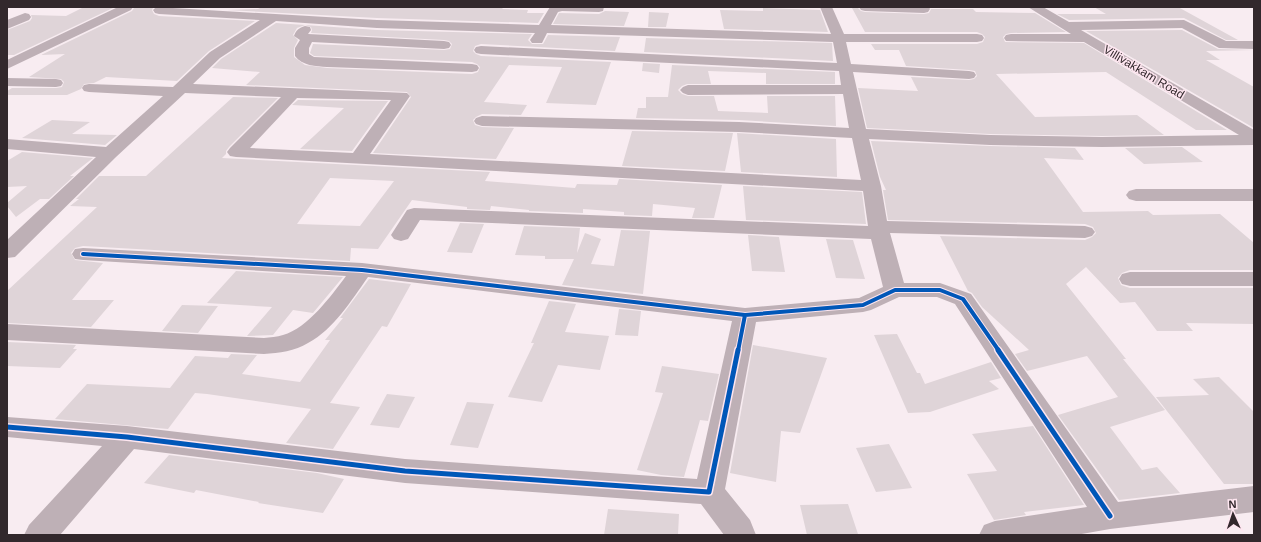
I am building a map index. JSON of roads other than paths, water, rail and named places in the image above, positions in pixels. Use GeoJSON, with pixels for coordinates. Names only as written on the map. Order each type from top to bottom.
{"type":"FeatureCollection","features":[{"type":"Feature","properties":{"kind":"street"},"geometry":{"type":"LineString","coordinates":[[7,65],[127,7]]}},
{"type":"Feature","properties":{"kind":"street"},"geometry":{"type":"LineString","coordinates":[[165,7],[159,10],[377,24],[839,38],[977,38]]}},
{"type":"Feature","properties":{"kind":"street"},"geometry":{"type":"LineString","coordinates":[[240,16],[256,7]]}},
{"type":"Feature","properties":{"kind":"street"},"geometry":{"type":"LineString","coordinates":[[826,7],[839,38],[859,134],[872,186],[878,230],[895,290]]}},
{"type":"Feature","properties":{"kind":"street"},"geometry":{"type":"LineString","coordinates":[[865,7],[924,9]]}},
{"type":"Feature","properties":{"kind":"street","name":"Villivakkam Road"},"geometry":{"type":"LineString","coordinates":[[1034,7],[1254,138]]}},
{"type":"Feature","properties":{"kind":"street"},"geometry":{"type":"LineString","coordinates":[[531,53],[552,10],[557,8],[599,8]]}},
{"type":"Feature","properties":{"kind":"street"},"geometry":{"type":"LineString","coordinates":[[7,26],[25,17]]}},
{"type":"Feature","properties":{"kind":"street"},"geometry":{"type":"LineString","coordinates":[[7,252],[215,55],[272,18]]}},
{"type":"Feature","properties":{"kind":"street"},"geometry":{"type":"LineString","coordinates":[[317,20],[302,32],[301,36],[307,38],[444,45]]}},
{"type":"Feature","properties":{"kind":"street"},"geometry":{"type":"LineString","coordinates":[[1067,26],[1184,24],[1224,45],[1251,51]]}},
{"type":"Feature","properties":{"kind":"street"},"geometry":{"type":"LineString","coordinates":[[307,38],[302,48],[302,56],[310,60],[328,63],[472,68]]}},
{"type":"Feature","properties":{"kind":"street"},"geometry":{"type":"LineString","coordinates":[[1011,38],[1087,38]]}},
{"type":"Feature","properties":{"kind":"street"},"geometry":{"type":"LineString","coordinates":[[481,50],[845,67],[969,75]]}},
{"type":"Feature","properties":{"kind":"street"},"geometry":{"type":"LineString","coordinates":[[8,82],[56,83]]}},
{"type":"Feature","properties":{"kind":"street"},"geometry":{"type":"LineString","coordinates":[[89,88],[402,96],[358,159]]}},
{"type":"Feature","properties":{"kind":"street"},"geometry":{"type":"LineString","coordinates":[[688,90],[850,89]]}},
{"type":"Feature","properties":{"kind":"street"},"geometry":{"type":"LineString","coordinates":[[292,93],[236,152],[872,186]]}},
{"type":"Feature","properties":{"kind":"street"},"geometry":{"type":"LineString","coordinates":[[482,121],[739,127],[990,140],[1102,142],[1254,138]]}},
{"type":"Feature","properties":{"kind":"street"},"geometry":{"type":"LineString","coordinates":[[7,144],[110,153]]}},
{"type":"Feature","properties":{"kind":"street"},"geometry":{"type":"LineString","coordinates":[[1136,195],[1254,195]]}},
{"type":"Feature","properties":{"kind":"street"},"geometry":{"type":"LineString","coordinates":[[401,235],[414,214],[878,230],[1085,232]]}},
{"type":"Feature","properties":{"kind":"street"},"geometry":{"type":"LineString","coordinates":[[83,254],[362,270],[745,314],[863,305],[895,290],[940,290],[963,299],[1110,516]]}},
{"type":"Feature","properties":{"kind":"street"},"geometry":{"type":"LineString","coordinates":[[7,332],[264,346],[290,342],[308,331],[332,310],[362,270]]}},
{"type":"Feature","properties":{"kind":"street"},"geometry":{"type":"LineString","coordinates":[[1130,279],[1254,279]]}},
{"type":"Feature","properties":{"kind":"street"},"geometry":{"type":"LineString","coordinates":[[709,492],[745,314]]}},
{"type":"Feature","properties":{"kind":"street"},"geometry":{"type":"LineString","coordinates":[[7,427],[127,437],[405,471],[709,492],[739,530],[740,535]]}},
{"type":"Feature","properties":{"kind":"street"},"geometry":{"type":"LineString","coordinates":[[40,535],[127,437]]}},
{"type":"Feature","properties":{"kind":"street"},"geometry":{"type":"LineString","coordinates":[[995,535],[1110,516],[1254,499]]}}]}
